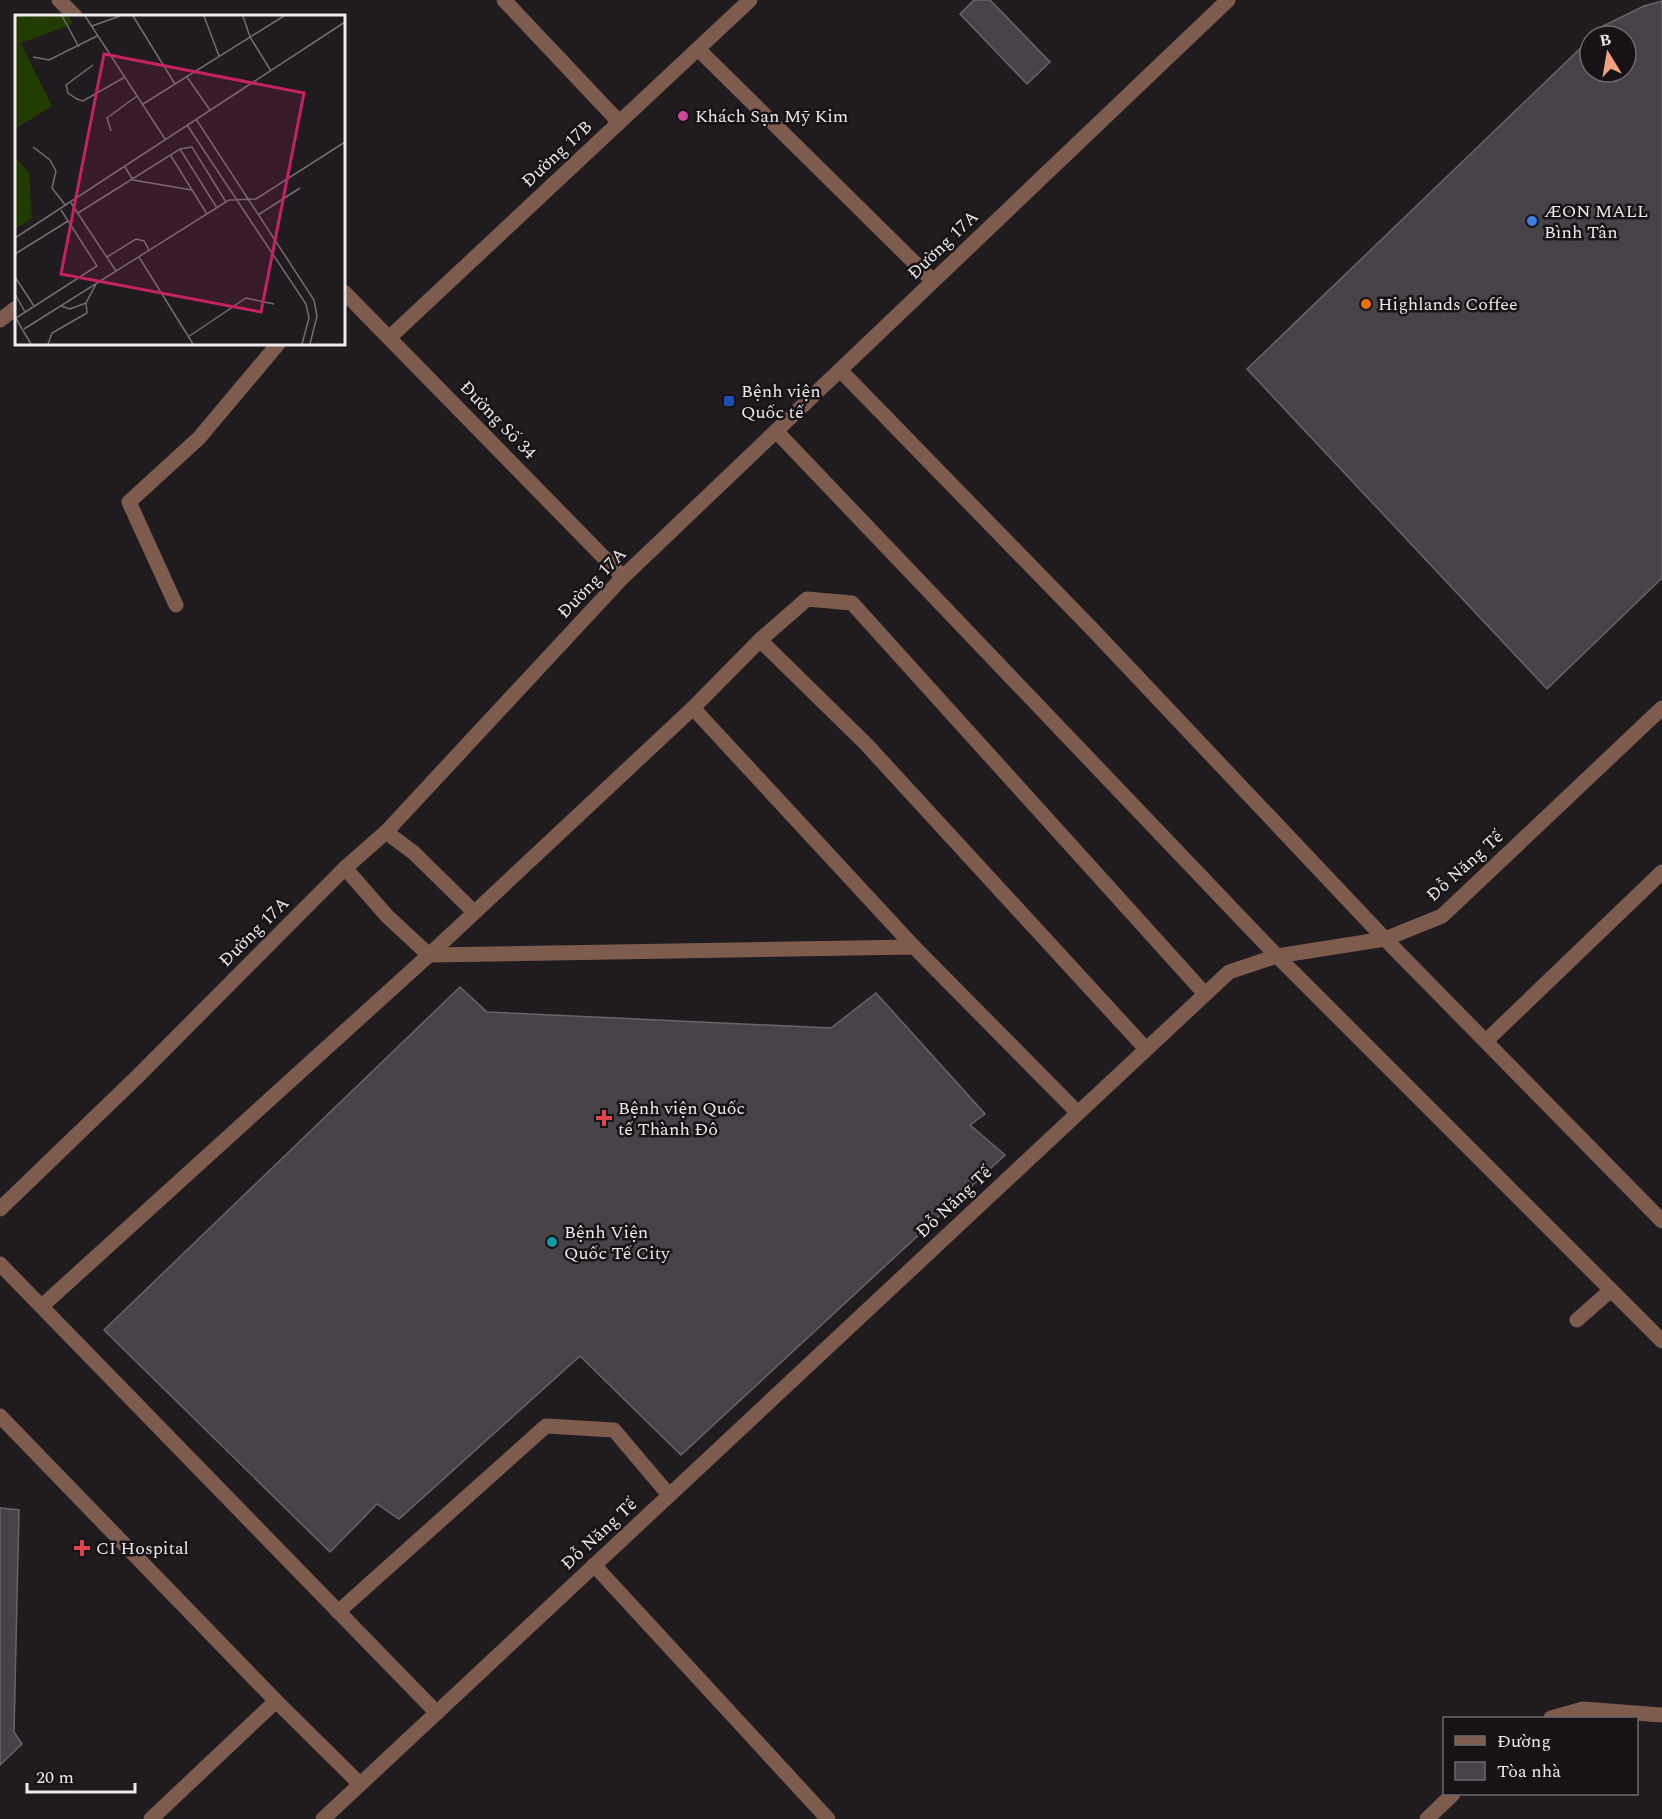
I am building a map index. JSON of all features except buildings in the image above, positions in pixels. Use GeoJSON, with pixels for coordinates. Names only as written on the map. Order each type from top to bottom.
{"type":"FeatureCollection","features":[{"type":"Feature","properties":{"kind":"street"},"geometry":{"type":"LineString","coordinates":[[59,0],[74,15]]}},
{"type":"Feature","properties":{"kind":"street"},"geometry":{"type":"LineString","coordinates":[[504,0],[619,122]]}},
{"type":"Feature","properties":{"kind":"street","name":"Đường 17B"},"geometry":{"type":"LineString","coordinates":[[390,337],[750,0]]}},
{"type":"Feature","properties":{"kind":"street","name":"Đường 17A"},"geometry":{"type":"LineString","coordinates":[[0,1209],[147,1068],[345,868],[386,832],[623,577],[1228,0]]}},
{"type":"Feature","properties":{"kind":"street"},"geometry":{"type":"LineString","coordinates":[[698,50],[933,281]]}},
{"type":"Feature","properties":{"kind":"street","name":"Đường Số 34"},"geometry":{"type":"LineString","coordinates":[[345,293],[623,577]]}},
{"type":"Feature","properties":{"kind":"street"},"geometry":{"type":"LineString","coordinates":[[0,320],[15,309]]}},
{"type":"Feature","properties":{"kind":"street"},"geometry":{"type":"LineString","coordinates":[[176,605],[129,502],[199,438],[277,345]]}},
{"type":"Feature","properties":{"kind":"street"},"geometry":{"type":"LineString","coordinates":[[840,370],[1094,631],[1385,939],[1662,1221]]}},
{"type":"Feature","properties":{"kind":"street"},"geometry":{"type":"LineString","coordinates":[[776,431],[1277,956],[1662,1341]]}},
{"type":"Feature","properties":{"kind":"street"},"geometry":{"type":"LineString","coordinates":[[42,1306],[429,955],[693,708],[760,640],[807,599],[852,603],[1205,994]]}},
{"type":"Feature","properties":{"kind":"street"},"geometry":{"type":"LineString","coordinates":[[760,640],[866,744],[1146,1049]]}},
{"type":"Feature","properties":{"kind":"street"},"geometry":{"type":"LineString","coordinates":[[693,708],[914,947],[1078,1113]]}},
{"type":"Feature","properties":{"kind":"street","name":"Đỗ Năng Tế"},"geometry":{"type":"LineString","coordinates":[[323,1819],[1229,972],[1277,956],[1385,939],[1442,916],[1662,708]]}},
{"type":"Feature","properties":{"kind":"street"},"geometry":{"type":"LineString","coordinates":[[386,832],[414,853],[474,912]]}},
{"type":"Feature","properties":{"kind":"street"},"geometry":{"type":"LineString","coordinates":[[345,868],[387,916],[429,955],[914,947]]}},
{"type":"Feature","properties":{"kind":"street"},"geometry":{"type":"LineString","coordinates":[[1486,1041],[1662,872]]}},
{"type":"Feature","properties":{"kind":"street"},"geometry":{"type":"LineString","coordinates":[[0,1264],[436,1713]]}},
{"type":"Feature","properties":{"kind":"street"},"geometry":{"type":"LineString","coordinates":[[1577,1320],[1611,1290]]}},
{"type":"Feature","properties":{"kind":"street"},"geometry":{"type":"LineString","coordinates":[[0,1416],[276,1701],[360,1784]]}},
{"type":"Feature","properties":{"kind":"street"},"geometry":{"type":"LineString","coordinates":[[338,1612],[546,1426],[614,1430],[669,1495]]}},
{"type":"Feature","properties":{"kind":"street"},"geometry":{"type":"LineString","coordinates":[[594,1566],[828,1819]]}},
{"type":"Feature","properties":{"kind":"street"},"geometry":{"type":"LineString","coordinates":[[151,1819],[276,1701]]}},
{"type":"Feature","properties":{"kind":"street"},"geometry":{"type":"LineString","coordinates":[[1557,1717],[1583,1708],[1662,1715]]}},
{"type":"Feature","properties":{"kind":"street"},"geometry":{"type":"LineString","coordinates":[[1427,1819],[1452,1795]]}},
{"type":"Feature","properties":{"kind":"place","name":"Khách Sạn Mỹ Kim"},"geometry":{"type":"Point","coordinates":[683,116]}},
{"type":"Feature","properties":{"kind":"place","name":"ÆON MALL Bình Tân"},"geometry":{"type":"Point","coordinates":[1532,221]}},
{"type":"Feature","properties":{"kind":"place","name":"Highlands Coffee"},"geometry":{"type":"Point","coordinates":[1366,304]}},
{"type":"Feature","properties":{"kind":"place","name":"Bệnh viện Quốc tế"},"geometry":{"type":"Point","coordinates":[729,401]}},
{"type":"Feature","properties":{"kind":"place","name":"Bệnh viện Quốc tế Thành Đô"},"geometry":{"type":"Point","coordinates":[604,1118]}},
{"type":"Feature","properties":{"kind":"place","name":"Bệnh Viện Quốc Tế City"},"geometry":{"type":"Point","coordinates":[552,1242]}},
{"type":"Feature","properties":{"kind":"place","name":"CI Hospital"},"geometry":{"type":"Point","coordinates":[82,1548]}}]}
